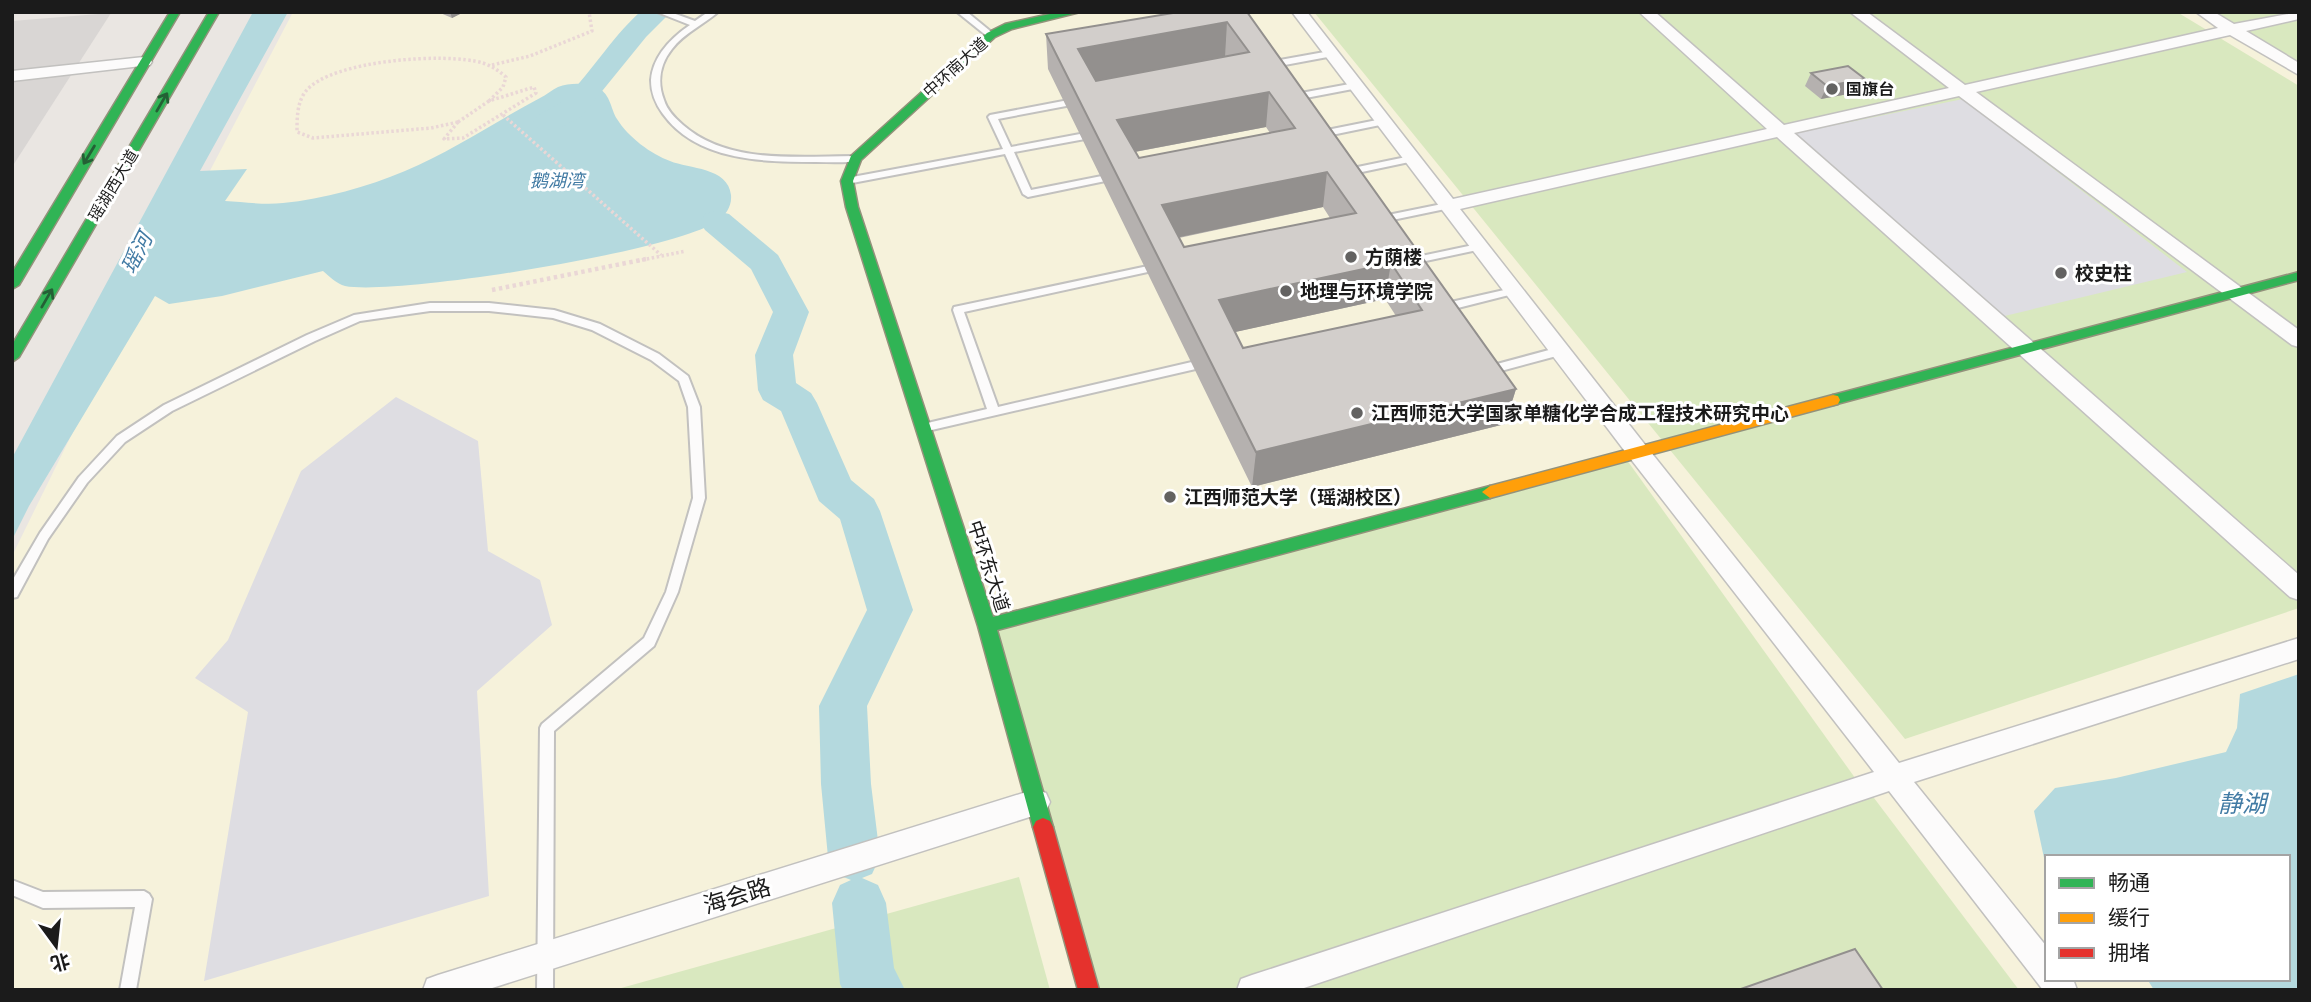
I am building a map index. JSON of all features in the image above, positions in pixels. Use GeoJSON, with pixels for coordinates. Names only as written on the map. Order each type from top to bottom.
{"type":"FeatureCollection","features":[{"type":"Feature","properties":{"kind":"street","name":"瑶湖西大道"},"geometry":{"type":"LineString","coordinates":[[12,285],[175,12]]}},
{"type":"Feature","properties":{"kind":"street","name":"瑶湖西大道"},"geometry":{"type":"LineString","coordinates":[[12,357],[214,12]]}},
{"type":"Feature","properties":{"kind":"street","name":"中环南大道"},"geometry":{"type":"LineString","coordinates":[[855,159],[991,34],[1009,26],[1075,12]]}},
{"type":"Feature","properties":{"kind":"street"},"geometry":{"type":"LineString","coordinates":[[1299,12],[1638,453],[2045,968]]}},
{"type":"Feature","properties":{"kind":"street"},"geometry":{"type":"LineString","coordinates":[[1646,12],[2299,590]]}},
{"type":"Feature","properties":{"kind":"street"},"geometry":{"type":"LineString","coordinates":[[1857,12],[2299,340]]}},
{"type":"Feature","properties":{"kind":"street"},"geometry":{"type":"LineString","coordinates":[[2203,12],[2299,70]]}},
{"type":"Feature","properties":{"kind":"street"},"geometry":{"type":"LineString","coordinates":[[1447,206],[2297,15]]}},
{"type":"Feature","properties":{"kind":"street"},"geometry":{"type":"LineString","coordinates":[[12,76],[144,62]]}},
{"type":"Feature","properties":{"kind":"street"},"geometry":{"type":"LineString","coordinates":[[847,181],[855,159]]}},
{"type":"Feature","properties":{"kind":"street","name":"中环东大道"},"geometry":{"type":"LineString","coordinates":[[847,181],[852,207],[987,626],[1089,990]]}},
{"type":"Feature","properties":{"kind":"street"},"geometry":{"type":"LineString","coordinates":[[987,626],[2299,276]]}},
{"type":"Feature","properties":{"kind":"street"},"geometry":{"type":"LineString","coordinates":[[1252,990],[1863,789],[1894,776],[2299,648]]}},
{"type":"Feature","properties":{"kind":"street","name":"海会路"},"geometry":{"type":"LineString","coordinates":[[438,990],[1036,802]]}},
{"type":"Feature","properties":{"kind":"lane"},"geometry":{"type":"LineString","coordinates":[[662,12],[696,24]]}},
{"type":"Feature","properties":{"kind":"lane"},"geometry":{"type":"LineString","coordinates":[[715,12],[682,33],[664,53],[655,75],[658,97],[668,118],[700,143],[737,154],[855,159]]}},
{"type":"Feature","properties":{"kind":"lane"},"geometry":{"type":"LineString","coordinates":[[961,12],[991,34]]}},
{"type":"Feature","properties":{"kind":"lane"},"geometry":{"type":"LineString","coordinates":[[1263,66],[1330,54]]}},
{"type":"Feature","properties":{"kind":"lane"},"geometry":{"type":"LineString","coordinates":[[1275,101],[1355,86]]}},
{"type":"Feature","properties":{"kind":"lane"},"geometry":{"type":"LineString","coordinates":[[1088,99],[993,117],[1028,194],[1124,174]]}},
{"type":"Feature","properties":{"kind":"lane"},"geometry":{"type":"LineString","coordinates":[[1301,139],[1382,122]]}},
{"type":"Feature","properties":{"kind":"lane"},"geometry":{"type":"LineString","coordinates":[[847,181],[1102,133]]}},
{"type":"Feature","properties":{"kind":"lane"},"geometry":{"type":"LineString","coordinates":[[1334,175],[1411,159]]}},
{"type":"Feature","properties":{"kind":"lane"},"geometry":{"type":"LineString","coordinates":[[1365,223],[1447,206]]}},
{"type":"Feature","properties":{"kind":"lane"},"geometry":{"type":"LineString","coordinates":[[1396,265],[1478,247]]}},
{"type":"Feature","properties":{"kind":"lane"},"geometry":{"type":"LineString","coordinates":[[994,412],[958,310],[1175,264]]}},
{"type":"Feature","properties":{"kind":"lane"},"geometry":{"type":"LineString","coordinates":[[1433,310],[1513,291]]}},
{"type":"Feature","properties":{"kind":"lane"},"geometry":{"type":"LineString","coordinates":[[12,593],[67,502],[83,480],[121,439],[168,408],[358,318],[430,307],[489,307],[554,314],[597,327],[655,357],[684,379],[694,407],[699,498],[672,592],[649,642],[547,728],[545,990]]}},
{"type":"Feature","properties":{"kind":"lane"},"geometry":{"type":"LineString","coordinates":[[1471,374],[1560,351]]}},
{"type":"Feature","properties":{"kind":"lane"},"geometry":{"type":"LineString","coordinates":[[923,428],[1220,359]]}},
{"type":"Feature","properties":{"kind":"lane"},"geometry":{"type":"LineString","coordinates":[[12,887],[43,900],[144,899],[128,990]]}},
{"type":"Feature","properties":{"kind":"path"},"geometry":{"type":"LineString","coordinates":[[491,65],[530,56],[593,31],[589,12]]}},
{"type":"Feature","properties":{"kind":"path"},"geometry":{"type":"LineString","coordinates":[[458,122],[395,133],[313,138],[297,132],[297,115],[305,92],[328,73],[415,61],[476,61],[491,65],[506,77],[503,88],[458,122],[444,139],[463,138],[536,93],[534,87],[489,101]]}},
{"type":"Feature","properties":{"kind":"path"},"geometry":{"type":"LineString","coordinates":[[503,115],[661,256]]}},
{"type":"Feature","properties":{"kind":"path"},"geometry":{"type":"LineString","coordinates":[[492,290],[686,251]]}},
{"type":"Feature","properties":{"kind":"shaded area","name":"江西师范大学（瑶湖校区）"},"geometry":{"type":"Polygon","coordinates":[[[293,12],[2299,12],[2299,990],[12,990],[12,556],[70,438],[293,12]]]}},
{"type":"Feature","properties":{"kind":"shaded area"},"geometry":{"type":"Polygon","coordinates":[[[111,13],[12,167],[12,21],[111,13]]]}},
{"type":"Feature","properties":{"kind":"shaded area"},"geometry":{"type":"Polygon","coordinates":[[[1963,99],[2187,272],[1992,319],[1791,134],[1963,99]]]}},
{"type":"Feature","properties":{"kind":"shaded area"},"geometry":{"type":"Polygon","coordinates":[[[396,397],[478,441],[488,551],[540,580],[552,625],[477,691],[489,896],[204,981],[248,712],[195,678],[228,640],[301,471],[396,397]]]}},
{"type":"Feature","properties":{"kind":"green space"},"geometry":{"type":"Polygon","coordinates":[[[1314,12],[2177,12],[2299,86],[2299,608],[1905,739],[1314,12]]]}},
{"type":"Feature","properties":{"kind":"green space"},"geometry":{"type":"Polygon","coordinates":[[[2213,12],[2299,12],[2299,65],[2213,12]]]}},
{"type":"Feature","properties":{"kind":"green space"},"geometry":{"type":"Polygon","coordinates":[[[1624,456],[1863,789],[1252,990],[1089,990],[987,626],[1624,456]]]}},
{"type":"Feature","properties":{"kind":"green space"},"geometry":{"type":"Polygon","coordinates":[[[1871,794],[2019,990],[1257,990],[1871,794]]]}},
{"type":"Feature","properties":{"kind":"green space"},"geometry":{"type":"Polygon","coordinates":[[[1019,877],[1050,990],[614,990],[1019,877]]]}},
{"type":"Feature","properties":{"kind":"water","name":"鹅湖湾"},"geometry":{"type":"Polygon","coordinates":[[[253,12],[288,12],[200,171],[247,169],[225,201],[283,203],[330,195],[376,182],[440,155],[558,87],[585,84],[604,92],[622,126],[648,149],[670,161],[706,170],[723,179],[731,195],[729,206],[717,221],[692,233],[595,257],[475,278],[374,287],[345,286],[323,271],[222,296],[169,304],[155,296],[29,506],[12,540],[12,458],[253,12]]]}},
{"type":"Feature","properties":{"kind":"water","name":"静湖"},"geometry":{"type":"Polygon","coordinates":[[[2299,674],[2299,990],[2154,990],[2148,981],[2290,981],[2290,855],[2045,855],[2045,863],[2034,811],[2055,788],[2116,778],[2226,752],[2237,728],[2240,694],[2299,674]]]}},
{"type":"Feature","properties":{"kind":"building"},"geometry":{"type":"Polygon","coordinates":[[[1179,12],[1247,12],[1516,389],[1256,452],[1046,34],[1179,12]],[[1227,22],[1078,49],[1096,81],[1249,52],[1227,22]],[[1269,92],[1117,120],[1139,158],[1295,128],[1269,92]],[[1327,172],[1162,205],[1184,247],[1356,213],[1327,172]],[[1391,263],[1219,300],[1243,348],[1422,310],[1391,263]]]}},
{"type":"Feature","properties":{"kind":"building"},"geometry":{"type":"Polygon","coordinates":[[[1848,66],[1865,79],[1827,86],[1811,73],[1848,66]]]}},
{"type":"Feature","properties":{"kind":"building"},"geometry":{"type":"Polygon","coordinates":[[[1855,949],[1883,990],[1738,990],[1855,949]]]}},
{"type":"Feature","properties":{"kind":"waterway"},"geometry":{"type":"LineString","coordinates":[[549,121],[570,110],[636,31],[657,12]]}},
{"type":"Feature","properties":{"kind":"waterway"},"geometry":{"type":"LineString","coordinates":[[717,222],[766,263],[791,312],[774,355],[777,390],[797,403],[834,490],[859,511],[890,610],[843,706],[846,784],[854,857]]}},
{"type":"Feature","properties":{"kind":"waterway"},"geometry":{"type":"LineString","coordinates":[[859,903],[868,984],[877,990]]}},
{"type":"Feature","properties":{"kind":"traffic: fast"},"geometry":{"type":"LineString","coordinates":[[12,285],[175,12]]}},
{"type":"Feature","properties":{"kind":"traffic: fast"},"geometry":{"type":"LineString","coordinates":[[12,357],[214,12]]}},
{"type":"Feature","properties":{"kind":"traffic: fast"},"geometry":{"type":"LineString","coordinates":[[1043,827],[987,626],[852,207],[847,181],[855,159],[991,35],[1009,26],[1075,12]]}},
{"type":"Feature","properties":{"kind":"traffic: fast"},"geometry":{"type":"LineString","coordinates":[[1833,400],[2299,276]]}},
{"type":"Feature","properties":{"kind":"traffic: fast"},"geometry":{"type":"LineString","coordinates":[[987,626],[1490,492]]}},
{"type":"Feature","properties":{"kind":"traffic: slow"},"geometry":{"type":"LineString","coordinates":[[1490,492],[1833,400]]}},
{"type":"Feature","properties":{"kind":"traffic: jam"},"geometry":{"type":"LineString","coordinates":[[1043,827],[1089,990]]}},
{"type":"Feature","properties":{"kind":"place","name":"国旗台"},"geometry":{"type":"Point","coordinates":[1832,89]}},
{"type":"Feature","properties":{"kind":"place","name":"方荫楼"},"geometry":{"type":"Point","coordinates":[1351,257]}},
{"type":"Feature","properties":{"kind":"place","name":"校史柱"},"geometry":{"type":"Point","coordinates":[2061,273]}},
{"type":"Feature","properties":{"kind":"place","name":"地理与环境学院"},"geometry":{"type":"Point","coordinates":[1286,291]}},
{"type":"Feature","properties":{"kind":"place","name":"江西师范大学国家单糖化学合成工程技术研究中心"},"geometry":{"type":"Point","coordinates":[1357,413]}},
{"type":"Feature","properties":{"kind":"place","name":"江西师范大学（瑶湖校区）"},"geometry":{"type":"Point","coordinates":[1170,497]}},
{"type":"Feature","properties":{"kind":"water label","name":"瑶河"},"geometry":{"type":"Point","coordinates":[137,253]}}]}
